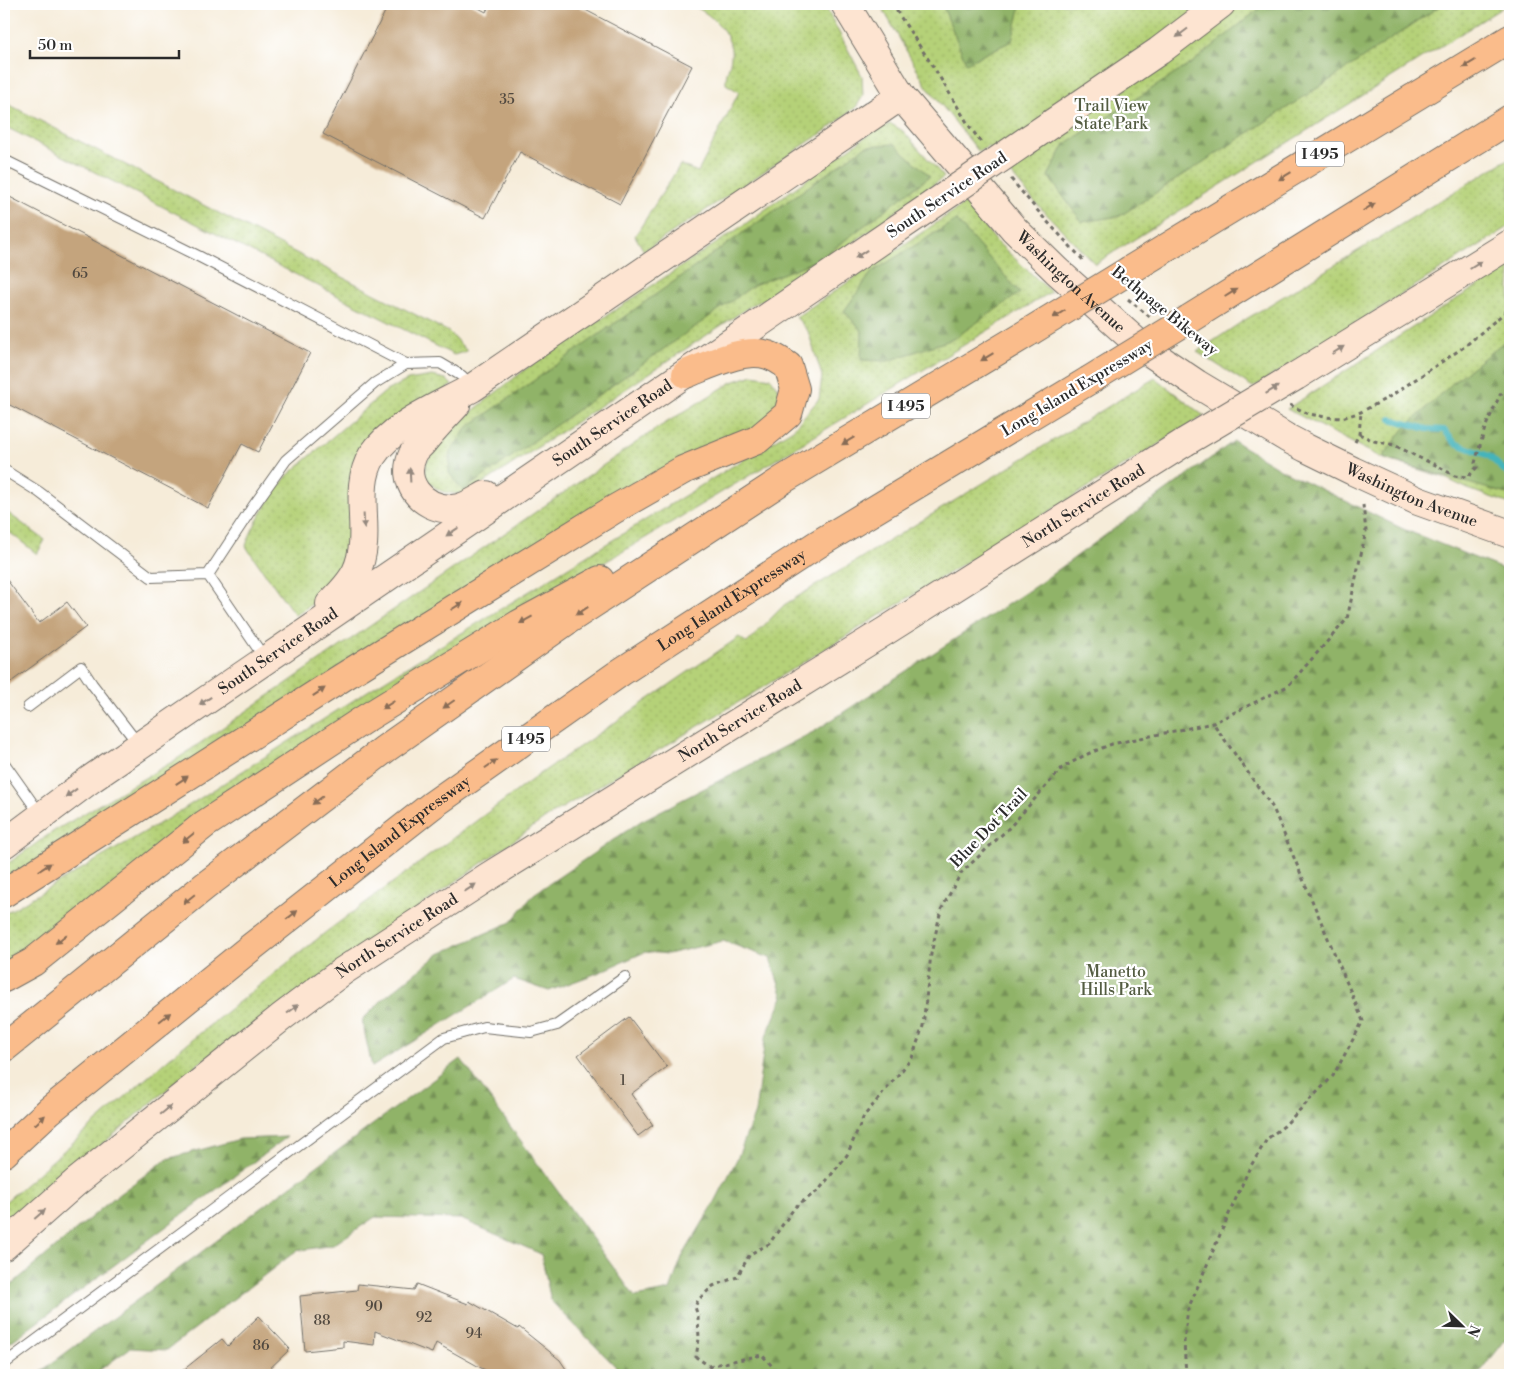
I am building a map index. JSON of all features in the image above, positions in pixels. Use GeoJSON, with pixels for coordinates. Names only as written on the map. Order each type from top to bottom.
{"type":"FeatureCollection","features":[{"type":"Feature","properties":{"kind":"highway","name":"I 495"},"geometry":{"type":"LineString","coordinates":[[6,1045],[205,886],[385,748],[568,620],[784,479],[1029,332],[1126,282],[1510,38]]}},
{"type":"Feature","properties":{"kind":"highway","name":"Long Island Expressway"},"geometry":{"type":"LineString","coordinates":[[4,1153],[65,1098],[249,949],[431,806],[620,672],[818,544],[1190,319],[1510,119]]}},
{"type":"Feature","properties":{"kind":"highway"},"geometry":{"type":"LineString","coordinates":[[4,893],[343,677],[613,510],[683,470],[757,440],[788,414],[795,389],[788,366],[769,355],[752,352],[719,361],[686,374]]}},
{"type":"Feature","properties":{"kind":"highway"},"geometry":{"type":"LineString","coordinates":[[4,978],[32,962],[205,824],[364,720],[519,624],[784,479]]}},
{"type":"Feature","properties":{"kind":"main road","name":"Washington Avenue"},"geometry":{"type":"LineString","coordinates":[[845,4],[901,96],[1014,229],[1057,271],[1142,347],[1197,384],[1306,448],[1418,501],[1510,534]]}},
{"type":"Feature","properties":{"kind":"main road","name":"South Service Road"},"geometry":{"type":"LineString","coordinates":[[4,844],[41,815],[265,659],[1159,51],[1221,4]]}},
{"type":"Feature","properties":{"kind":"main road"},"geometry":{"type":"LineString","coordinates":[[303,634],[350,582],[356,571],[361,559],[363,546],[362,496],[364,480],[367,467],[373,455],[385,441],[408,423],[472,388],[901,96]]}},
{"type":"Feature","properties":{"kind":"main road","name":"North Service Road"},"geometry":{"type":"LineString","coordinates":[[4,1246],[75,1183],[343,971],[486,878],[887,630],[1185,442],[1510,244]]}},
{"type":"Feature","properties":{"kind":"main road"},"geometry":{"type":"LineString","coordinates":[[472,388],[435,427],[414,453],[409,468],[410,483],[416,493],[426,501],[437,506],[450,509],[464,507],[611,424]]}},
{"type":"Feature","properties":{"kind":"lane"},"geometry":{"type":"LineString","coordinates":[[4,160],[209,262],[406,364],[440,363],[462,376],[472,388]]}},
{"type":"Feature","properties":{"kind":"lane"},"geometry":{"type":"LineString","coordinates":[[208,575],[286,460],[375,383],[406,364]]}},
{"type":"Feature","properties":{"kind":"lane"},"geometry":{"type":"LineString","coordinates":[[4,470],[39,492],[151,577],[208,575]]}},
{"type":"Feature","properties":{"kind":"lane"},"geometry":{"type":"LineString","coordinates":[[208,575],[265,659]]}},
{"type":"Feature","properties":{"kind":"lane"},"geometry":{"type":"LineString","coordinates":[[28,707],[81,666],[92,684],[140,746]]}},
{"type":"Feature","properties":{"kind":"lane"},"geometry":{"type":"LineString","coordinates":[[4,764],[41,815]]}},
{"type":"Feature","properties":{"kind":"lane"},"geometry":{"type":"LineString","coordinates":[[4,1364],[444,1038],[484,1027],[531,1032],[557,1025],[625,978]]}},
{"type":"Feature","properties":{"kind":"path"},"geometry":{"type":"LineString","coordinates":[[892,4],[984,146]]}},
{"type":"Feature","properties":{"kind":"path"},"geometry":{"type":"LineString","coordinates":[[1007,174],[1043,217],[1085,262]]}},
{"type":"Feature","properties":{"kind":"path","name":"Bethpage Bikeway"},"geometry":{"type":"LineString","coordinates":[[1126,282],[1152,318]]}},
{"type":"Feature","properties":{"kind":"path"},"geometry":{"type":"LineString","coordinates":[[1284,403],[1309,414],[1325,417],[1342,418],[1361,412],[1390,397],[1464,347],[1510,308]]}},
{"type":"Feature","properties":{"kind":"path"},"geometry":{"type":"LineString","coordinates":[[1359,434],[1374,441],[1394,445],[1456,476],[1468,476],[1476,468],[1475,463],[1482,439],[1500,395],[1510,385]]}},
{"type":"Feature","properties":{"kind":"path"},"geometry":{"type":"LineString","coordinates":[[1355,442],[1359,434],[1361,412]]}},
{"type":"Feature","properties":{"kind":"path","name":"Blue Dot Trail"},"geometry":{"type":"LineString","coordinates":[[715,1375],[709,1366],[696,1357],[700,1338],[698,1316],[695,1307],[698,1300],[713,1286],[737,1277],[750,1254],[769,1244],[795,1207],[819,1190],[847,1156],[864,1116],[912,1058],[923,1026],[931,954],[941,910],[961,873],[1010,827],[1062,768],[1085,755],[1112,744],[1213,723],[1288,686],[1347,619],[1366,531],[1363,504]]}},
{"type":"Feature","properties":{"kind":"path"},"geometry":{"type":"LineString","coordinates":[[1186,1375],[1184,1342],[1188,1309],[1249,1170],[1267,1139],[1284,1126],[1333,1076],[1363,1020],[1273,808],[1213,723]]}},
{"type":"Feature","properties":{"kind":"path"},"geometry":{"type":"LineString","coordinates":[[709,1366],[762,1355],[780,1375]]}},
{"type":"Feature","properties":{"kind":"green space"},"geometry":{"type":"Polygon","coordinates":[[[689,4],[824,4],[862,76],[863,96],[856,107],[828,129],[644,251],[635,236],[680,165],[698,172],[739,92],[726,84],[731,57],[729,40],[719,24],[704,12],[689,4]]]}},
{"type":"Feature","properties":{"kind":"green space","name":"Trail View State Park"},"geometry":{"type":"Polygon","coordinates":[[[880,4],[1508,4],[1095,264],[1033,200],[988,146],[979,152],[927,87],[880,4]]]}},
{"type":"Feature","properties":{"kind":"green space"},"geometry":{"type":"Polygon","coordinates":[[[942,4],[1021,4],[1012,41],[966,63],[942,4]]]}},
{"type":"Feature","properties":{"kind":"green space"},"geometry":{"type":"Polygon","coordinates":[[[1265,4],[1443,4],[1120,216],[1082,222],[1048,176],[1065,144],[1192,63],[1265,4]]]}},
{"type":"Feature","properties":{"kind":"green space"},"geometry":{"type":"Polygon","coordinates":[[[4,102],[449,332],[467,351],[454,355],[4,126],[4,102]]]}},
{"type":"Feature","properties":{"kind":"green space"},"geometry":{"type":"Polygon","coordinates":[[[891,124],[903,131],[944,177],[799,282],[752,305],[469,493],[456,494],[444,492],[435,487],[425,477],[426,463],[441,436],[527,368],[741,227],[879,127],[891,124]]]}},
{"type":"Feature","properties":{"kind":"green space"},"geometry":{"type":"Polygon","coordinates":[[[895,144],[930,176],[820,259],[754,285],[463,491],[449,473],[450,452],[468,427],[866,146],[895,144]]]}},
{"type":"Feature","properties":{"kind":"green space"},"geometry":{"type":"Polygon","coordinates":[[[1510,158],[1510,226],[1264,381],[1253,387],[1197,352],[1243,321],[1510,158]]]}},
{"type":"Feature","properties":{"kind":"green space"},"geometry":{"type":"Polygon","coordinates":[[[966,203],[996,241],[1051,292],[537,603],[4,967],[4,914],[174,815],[374,687],[793,429],[819,399],[822,376],[808,331],[796,317],[966,203]]]}},
{"type":"Feature","properties":{"kind":"green space"},"geometry":{"type":"Polygon","coordinates":[[[956,220],[1020,293],[953,339],[888,361],[861,360],[862,331],[844,311],[872,272],[956,220]]]}},
{"type":"Feature","properties":{"kind":"green space"},"geometry":{"type":"Polygon","coordinates":[[[1510,267],[1510,504],[1468,489],[1443,477],[1382,458],[1287,409],[1458,298],[1510,267]]]}},
{"type":"Feature","properties":{"kind":"green space"},"geometry":{"type":"Polygon","coordinates":[[[1510,337],[1510,495],[1382,458],[1404,429],[1456,380],[1510,337]]]}},
{"type":"Feature","properties":{"kind":"green space"},"geometry":{"type":"Polygon","coordinates":[[[753,375],[771,378],[779,390],[779,408],[768,423],[4,884],[4,866],[54,831],[177,759],[656,429],[732,382],[753,375]]]}},
{"type":"Feature","properties":{"kind":"green space"},"geometry":{"type":"Polygon","coordinates":[[[432,376],[446,379],[452,385],[374,442],[356,552],[330,592],[295,615],[246,546],[258,519],[288,475],[386,391],[408,380],[432,376]]]}},
{"type":"Feature","properties":{"kind":"green space"},"geometry":{"type":"Polygon","coordinates":[[[1155,378],[1204,416],[742,700],[547,817],[195,1066],[4,1227],[4,1203],[174,1054],[326,932],[537,776],[739,637],[747,643],[784,605],[1155,378]]]}},
{"type":"Feature","properties":{"kind":"green space","name":"Manetto Hills Park"},"geometry":{"type":"Polygon","coordinates":[[[1234,441],[1282,470],[1403,529],[1510,572],[1510,1334],[1478,1375],[616,1375],[616,1367],[551,1301],[541,1254],[461,1219],[375,1217],[333,1245],[296,1251],[167,1350],[130,1348],[93,1375],[36,1375],[461,1059],[635,1297],[670,1290],[682,1257],[715,1202],[737,1159],[755,1113],[765,1039],[783,997],[770,958],[723,941],[668,954],[645,952],[600,972],[549,991],[514,979],[372,1067],[362,1020],[384,998],[439,954],[511,922],[534,894],[641,821],[815,731],[1040,583],[1234,441]]]}},
{"type":"Feature","properties":{"kind":"green space"},"geometry":{"type":"Polygon","coordinates":[[[4,510],[45,540],[37,554],[4,528],[4,510]]]}},
{"type":"Feature","properties":{"kind":"green space"},"geometry":{"type":"Polygon","coordinates":[[[287,1137],[4,1347],[4,1291],[115,1197],[167,1159],[240,1139],[287,1137]]]}},
{"type":"Feature","properties":{"kind":"building"},"geometry":{"type":"Polygon","coordinates":[[[389,4],[471,4],[486,12],[490,4],[574,4],[692,66],[620,204],[520,152],[485,218],[323,134],[389,4]]]}},
{"type":"Feature","properties":{"kind":"building"},"geometry":{"type":"Polygon","coordinates":[[[4,194],[310,353],[258,452],[242,444],[208,508],[4,402],[4,194]]]}},
{"type":"Feature","properties":{"kind":"building"},"geometry":{"type":"Polygon","coordinates":[[[4,576],[39,623],[67,602],[86,627],[4,687],[4,576]]]}},
{"type":"Feature","properties":{"kind":"building"},"geometry":{"type":"Polygon","coordinates":[[[629,1017],[667,1067],[631,1094],[653,1125],[638,1136],[578,1055],[629,1017]]]}},
{"type":"Feature","properties":{"kind":"building"},"geometry":{"type":"Polygon","coordinates":[[[358,1284],[414,1290],[417,1284],[468,1304],[469,1301],[518,1329],[519,1327],[560,1360],[570,1375],[494,1375],[436,1343],[432,1353],[375,1331],[374,1345],[343,1341],[343,1347],[305,1351],[300,1296],[357,1290],[358,1284]]]}},
{"type":"Feature","properties":{"kind":"building"},"geometry":{"type":"Polygon","coordinates":[[[259,1316],[290,1349],[263,1375],[177,1375],[222,1339],[228,1346],[259,1316]]]}},
{"type":"Feature","properties":{"kind":"waterway"},"geometry":{"type":"LineString","coordinates":[[1391,419],[1427,429],[1444,430],[1455,443],[1489,456],[1510,476]]}}]}
